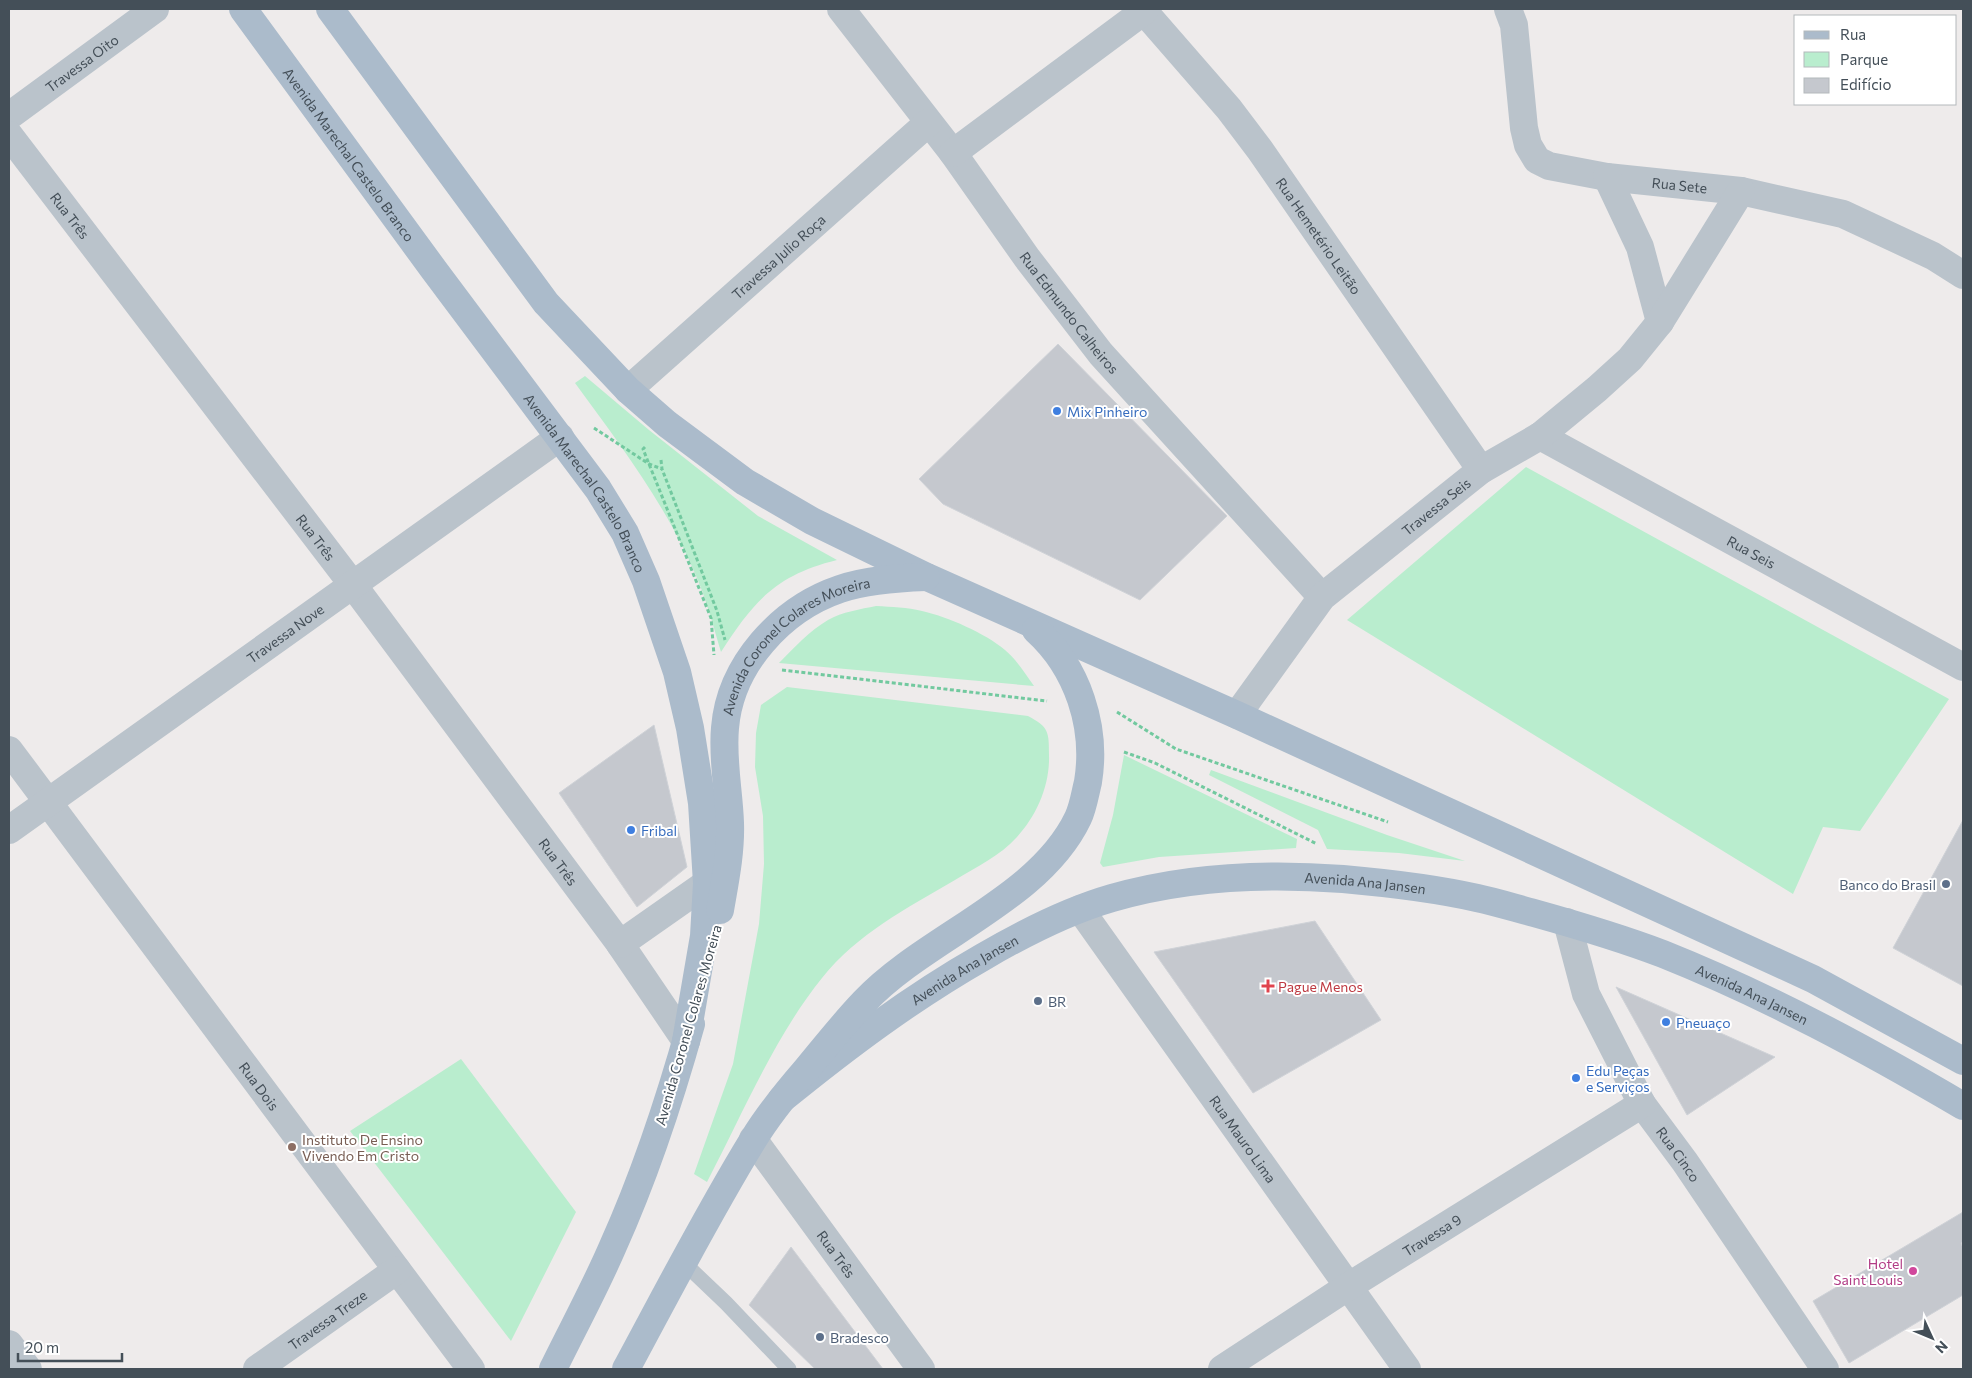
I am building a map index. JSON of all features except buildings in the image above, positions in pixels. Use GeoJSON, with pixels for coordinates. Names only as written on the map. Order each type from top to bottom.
{"type":"FeatureCollection","features":[{"type":"Feature","properties":{"kind":"main road","name":"Avenida Marechal Castelo Branco"},"geometry":{"type":"LineString","coordinates":[[243,9],[434,270],[598,489],[625,533],[646,581],[677,672],[690,728],[702,803],[708,883],[704,936],[686,1041]]}},
{"type":"Feature","properties":{"kind":"main road"},"geometry":{"type":"LineString","coordinates":[[330,9],[546,303],[628,390],[667,424],[745,482],[812,521],[927,576],[1813,980],[1848,997],[1963,1061]]}},
{"type":"Feature","properties":{"kind":"main road","name":"Avenida Coronel Colares Moreira"},"geometry":{"type":"LineString","coordinates":[[553,1369],[613,1247],[632,1201],[670,1095],[718,925],[725,883],[730,824],[725,727],[733,692],[751,657],[766,638],[798,610],[839,589],[894,578],[927,576]]}},
{"type":"Feature","properties":{"kind":"main road"},"geometry":{"type":"LineString","coordinates":[[626,1369],[753,1139],[834,1034],[878,988],[928,948],[1014,891],[1043,866],[1061,846],[1078,818],[1086,793],[1091,762],[1084,705],[1071,675],[1060,656],[1025,621]]}},
{"type":"Feature","properties":{"kind":"main road","name":"Avenida Ana Jansen"},"geometry":{"type":"LineString","coordinates":[[782,1099],[852,1042],[903,1006],[1011,941],[1060,917],[1111,898],[1156,887],[1207,879],[1255,876],[1314,877],[1389,883],[1478,898],[1567,922],[1662,954],[1790,1011],[1881,1058],[1963,1106]]}},
{"type":"Feature","properties":{"kind":"street","name":"Travessa Oito"},"geometry":{"type":"LineString","coordinates":[[9,116],[155,9]]}},
{"type":"Feature","properties":{"kind":"street","name":"Rua Edmundo Calheiros"},"geometry":{"type":"LineString","coordinates":[[841,9],[953,153],[1027,258],[1101,354],[1322,597]]}},
{"type":"Feature","properties":{"kind":"street","name":"Rua Sete"},"geometry":{"type":"LineString","coordinates":[[1508,9],[1514,25],[1524,128],[1528,146],[1537,160],[1550,166],[1607,177],[1741,191],[1843,214],[1933,256],[1963,275]]}},
{"type":"Feature","properties":{"kind":"street","name":"Rua Hemetério Leitão"},"geometry":{"type":"LineString","coordinates":[[953,153],[1143,10],[1229,109],[1260,150],[1481,470]]}},
{"type":"Feature","properties":{"kind":"street","name":"Travessa Julio Roça"},"geometry":{"type":"LineString","coordinates":[[628,390],[928,123]]}},
{"type":"Feature","properties":{"kind":"street","name":"Rua Três"},"geometry":{"type":"LineString","coordinates":[[9,135],[353,584],[620,944],[686,1041]]}},
{"type":"Feature","properties":{"kind":"street"},"geometry":{"type":"LineString","coordinates":[[1607,177],[1640,248],[1660,322]]}},
{"type":"Feature","properties":{"kind":"street","name":"Travessa Seis"},"geometry":{"type":"LineString","coordinates":[[1237,716],[1322,597],[1481,470],[1540,436],[1597,390],[1630,359],[1660,322],[1741,191]]}},
{"type":"Feature","properties":{"kind":"street","name":"Rua Seis"},"geometry":{"type":"LineString","coordinates":[[1540,436],[1963,667]]}},
{"type":"Feature","properties":{"kind":"street","name":"Travessa Nove"},"geometry":{"type":"LineString","coordinates":[[9,830],[560,437]]}},
{"type":"Feature","properties":{"kind":"street","name":"Rua Dois"},"geometry":{"type":"LineString","coordinates":[[9,750],[471,1369]]}},
{"type":"Feature","properties":{"kind":"street"},"geometry":{"type":"LineString","coordinates":[[620,944],[708,883]]}},
{"type":"Feature","properties":{"kind":"street","name":"Rua Mauro Lima"},"geometry":{"type":"LineString","coordinates":[[1080,909],[1407,1369]]}},
{"type":"Feature","properties":{"kind":"street","name":"Rua Cinco"},"geometry":{"type":"LineString","coordinates":[[1567,922],[1586,994],[1642,1104],[1685,1162],[1825,1369]]}},
{"type":"Feature","properties":{"kind":"street","name":"Travessa 9"},"geometry":{"type":"LineString","coordinates":[[1222,1369],[1349,1286],[1642,1104]]}},
{"type":"Feature","properties":{"kind":"street","name":"Rua Três"},"geometry":{"type":"LineString","coordinates":[[753,1139],[921,1369]]}},
{"type":"Feature","properties":{"kind":"street","name":"Travessa Treze"},"geometry":{"type":"LineString","coordinates":[[257,1369],[397,1270]]}},
{"type":"Feature","properties":{"kind":"street"},"geometry":{"type":"LineString","coordinates":[[9,1344],[28,1369]]}},
{"type":"Feature","properties":{"kind":"lane"},"geometry":{"type":"LineString","coordinates":[[684,1263],[789,1369]]}},
{"type":"Feature","properties":{"kind":"path"},"geometry":{"type":"LineString","coordinates":[[667,424],[644,448],[711,618],[714,658]]}},
{"type":"Feature","properties":{"kind":"path"},"geometry":{"type":"LineString","coordinates":[[662,469],[717,611],[725,642],[751,657],[776,669],[1084,705],[1121,712],[1176,749],[1391,823]]}},
{"type":"Feature","properties":{"kind":"path"},"geometry":{"type":"LineString","coordinates":[[1124,752],[1155,763],[1318,844],[1314,877]]}},
{"type":"Feature","properties":{"kind":"green space"},"geometry":{"type":"Polygon","coordinates":[[[585,376],[649,430],[758,516],[837,560],[798,574],[782,582],[769,592],[744,618],[721,652],[699,583],[674,530],[643,479],[575,383],[585,376]]]}},
{"type":"Feature","properties":{"kind":"green space"},"geometry":{"type":"Polygon","coordinates":[[[1526,467],[1949,699],[1860,831],[1823,827],[1793,894],[1347,620],[1526,467]]]}},
{"type":"Feature","properties":{"kind":"green space"},"geometry":{"type":"Polygon","coordinates":[[[876,606],[922,611],[954,621],[977,632],[1009,654],[1034,686],[779,663],[808,634],[821,624],[845,613],[876,606]]]}},
{"type":"Feature","properties":{"kind":"green space"},"geometry":{"type":"Polygon","coordinates":[[[787,687],[1028,716],[1044,727],[1048,735],[1049,766],[1045,788],[1031,819],[1010,844],[988,861],[919,901],[867,935],[836,962],[822,978],[774,1050],[707,1182],[694,1174],[733,1064],[759,924],[764,864],[763,816],[755,767],[756,733],[761,705],[787,687]]]}},
{"type":"Feature","properties":{"kind":"green space"},"geometry":{"type":"Polygon","coordinates":[[[1124,755],[1297,839],[1296,848],[1159,857],[1103,867],[1100,863],[1113,815],[1124,755]]]}},
{"type":"Feature","properties":{"kind":"green space"},"geometry":{"type":"Polygon","coordinates":[[[1211,770],[1387,835],[1465,861],[1399,853],[1327,849],[1318,830],[1209,775],[1211,770]]]}},
{"type":"Feature","properties":{"kind":"green space"},"geometry":{"type":"Polygon","coordinates":[[[461,1059],[576,1212],[511,1341],[350,1131],[461,1059]]]}},
{"type":"Feature","properties":{"kind":"place","name":"Mix Pinheiro"},"geometry":{"type":"Point","coordinates":[1057,411]}},
{"type":"Feature","properties":{"kind":"place","name":"Fribal"},"geometry":{"type":"Point","coordinates":[631,830]}},
{"type":"Feature","properties":{"kind":"place","name":"Banco do Brasil"},"geometry":{"type":"Point","coordinates":[1946,884]}},
{"type":"Feature","properties":{"kind":"place","name":"Pague Menos"},"geometry":{"type":"Point","coordinates":[1268,986]}},
{"type":"Feature","properties":{"kind":"place","name":"BR"},"geometry":{"type":"Point","coordinates":[1038,1001]}},
{"type":"Feature","properties":{"kind":"place","name":"Pneuaço"},"geometry":{"type":"Point","coordinates":[1666,1022]}},
{"type":"Feature","properties":{"kind":"place","name":"Edu Peças e Serviços"},"geometry":{"type":"Point","coordinates":[1576,1078]}},
{"type":"Feature","properties":{"kind":"place","name":"Instituto De Ensino Vivendo Em Cristo"},"geometry":{"type":"Point","coordinates":[292,1147]}},
{"type":"Feature","properties":{"kind":"place","name":"Hotel Saint Louis"},"geometry":{"type":"Point","coordinates":[1913,1271]}},
{"type":"Feature","properties":{"kind":"place","name":"Bradesco"},"geometry":{"type":"Point","coordinates":[820,1337]}}]}
